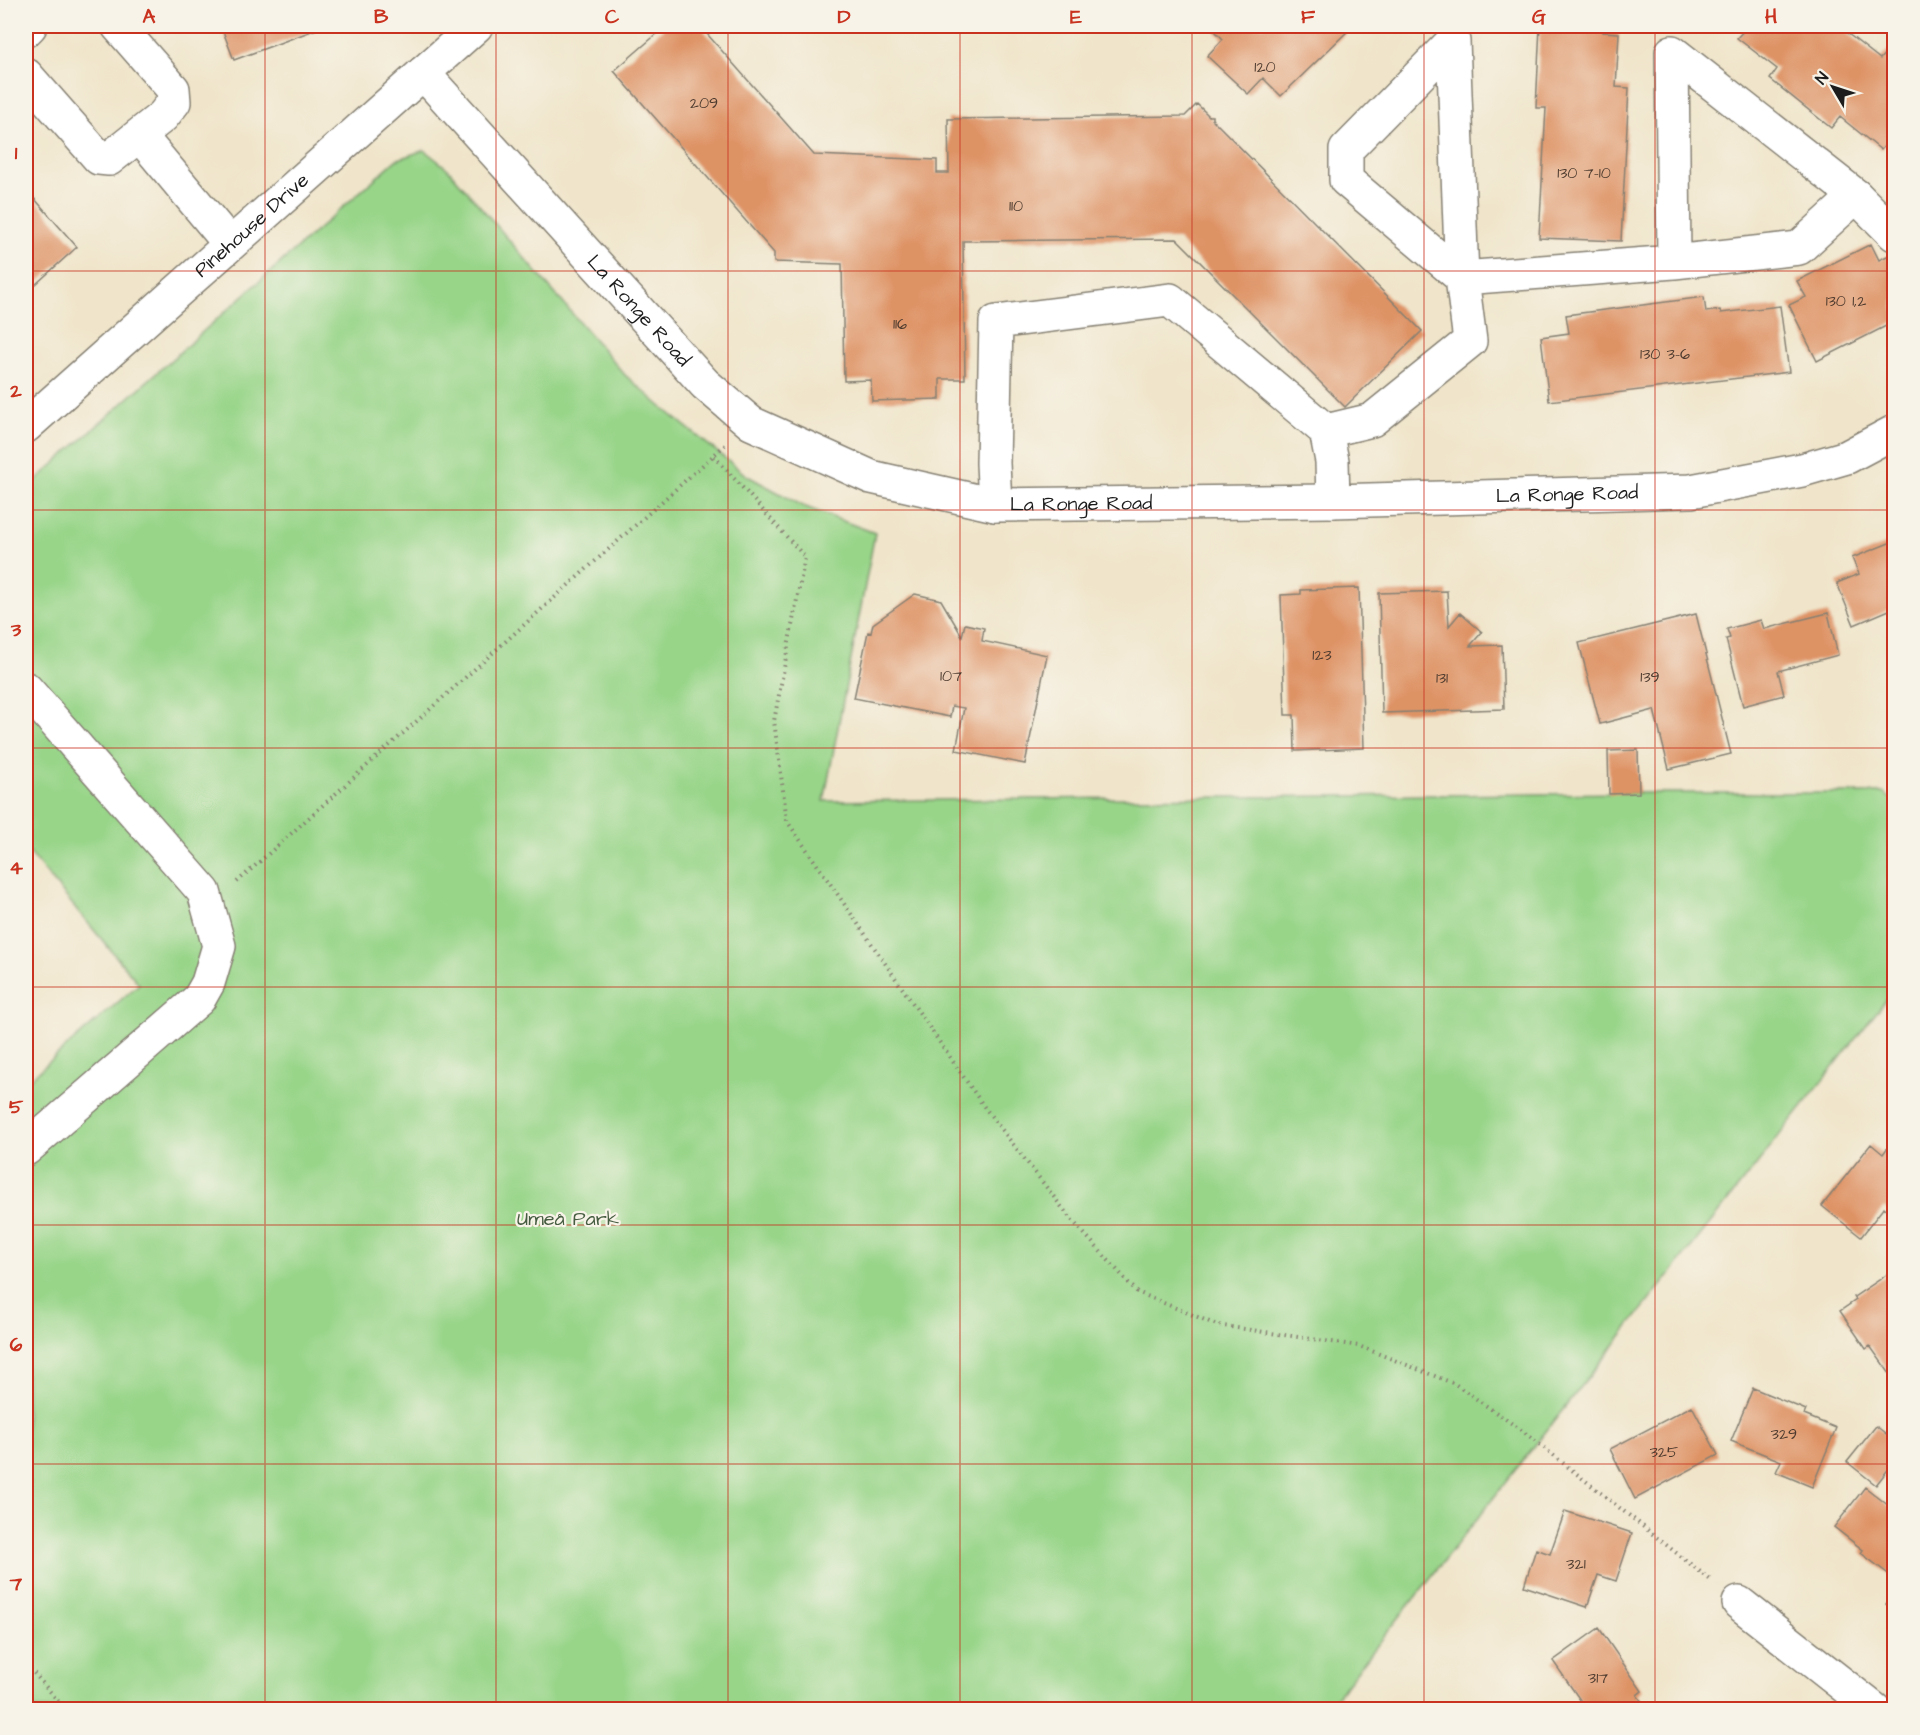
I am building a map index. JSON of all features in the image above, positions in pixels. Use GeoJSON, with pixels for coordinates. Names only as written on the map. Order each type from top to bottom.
{"type":"FeatureCollection","features":[{"type":"Feature","properties":{"kind":"street"},"geometry":{"type":"LineString","coordinates":[[26,30],[30,26]]}},
{"type":"Feature","properties":{"kind":"street"},"geometry":{"type":"LineString","coordinates":[[26,75],[99,158],[110,159],[163,116],[174,102],[173,89],[118,26]]}},
{"type":"Feature","properties":{"kind":"street","name":"Pinehouse Drive"},"geometry":{"type":"LineString","coordinates":[[26,426],[476,26]]}},
{"type":"Feature","properties":{"kind":"street"},"geometry":{"type":"LineString","coordinates":[[1461,33],[1346,150],[1346,180],[1462,278],[1674,262],[1799,248],[1856,196]]}},
{"type":"Feature","properties":{"kind":"street"},"geometry":{"type":"LineString","coordinates":[[1326,431],[1372,420],[1470,341],[1462,278],[1461,33]]}},
{"type":"Feature","properties":{"kind":"street"},"geometry":{"type":"LineString","coordinates":[[1674,262],[1672,52],[1856,196],[1894,234]]}},
{"type":"Feature","properties":{"kind":"street","name":"La Ronge Road"},"geometry":{"type":"LineString","coordinates":[[423,73],[705,384],[751,423],[871,477],[995,505],[1333,501],[1691,491],[1802,470],[1846,457],[1894,432]]}},
{"type":"Feature","properties":{"kind":"street"},"geometry":{"type":"LineString","coordinates":[[140,136],[230,244]]}},
{"type":"Feature","properties":{"kind":"street"},"geometry":{"type":"LineString","coordinates":[[995,505],[996,322],[1170,300],[1326,431],[1332,461],[1333,501]]}},
{"type":"Feature","properties":{"kind":"street"},"geometry":{"type":"LineString","coordinates":[[26,689],[204,892],[219,946],[208,983],[199,999],[26,1149]]}},
{"type":"Feature","properties":{"kind":"street"},"geometry":{"type":"LineString","coordinates":[[1739,1603],[1875,1710]]}},
{"type":"Feature","properties":{"kind":"path"},"geometry":{"type":"LineString","coordinates":[[235,884],[751,423]]}},
{"type":"Feature","properties":{"kind":"path"},"geometry":{"type":"LineString","coordinates":[[714,456],[805,557],[774,721],[787,821],[985,1108],[1071,1219],[1137,1292],[1217,1325],[1359,1346],[1455,1384],[1524,1432],[1687,1561]]}},
{"type":"Feature","properties":{"kind":"path"},"geometry":{"type":"LineString","coordinates":[[26,1664],[66,1710]]}},
{"type":"Feature","properties":{"kind":"green space","name":"Umeå Park"},"geometry":{"type":"Polygon","coordinates":[[[424,150],[448,169],[625,375],[664,409],[746,475],[803,506],[875,533],[824,801],[1639,793],[1883,793],[1894,801],[1894,990],[1327,1709],[26,1709],[26,1082],[139,984],[26,849],[26,489],[396,160],[424,150]]]}},
{"type":"Feature","properties":{"kind":"building"},"geometry":{"type":"Polygon","coordinates":[[[221,26],[325,26],[234,60],[221,26]]]}},
{"type":"Feature","properties":{"kind":"building"},"geometry":{"type":"Polygon","coordinates":[[[666,26],[700,26],[814,155],[937,160],[937,173],[949,173],[948,119],[1185,116],[1197,104],[1209,116],[1212,116],[1212,119],[1422,331],[1345,407],[1177,239],[963,241],[965,379],[940,379],[940,399],[872,401],[871,380],[844,381],[842,264],[774,262],[774,253],[614,71],[666,26]]]}},
{"type":"Feature","properties":{"kind":"building"},"geometry":{"type":"Polygon","coordinates":[[[1210,26],[1353,26],[1281,96],[1263,78],[1248,94],[1207,56],[1223,39],[1210,26]]]}},
{"type":"Feature","properties":{"kind":"building"},"geometry":{"type":"Polygon","coordinates":[[[1540,26],[1604,26],[1603,32],[1619,33],[1616,87],[1629,88],[1621,241],[1539,238],[1546,108],[1536,108],[1540,26]]]}},
{"type":"Feature","properties":{"kind":"building"},"geometry":{"type":"Polygon","coordinates":[[[1741,26],[1838,26],[1880,59],[1888,50],[1894,54],[1894,149],[1887,143],[1881,150],[1840,117],[1831,128],[1770,79],[1777,69],[1737,38],[1745,29],[1741,26]]]}},
{"type":"Feature","properties":{"kind":"building"},"geometry":{"type":"Polygon","coordinates":[[[26,189],[77,247],[26,293],[26,189]]]}},
{"type":"Feature","properties":{"kind":"building"},"geometry":{"type":"Polygon","coordinates":[[[1871,244],[1879,260],[1893,253],[1894,256],[1894,322],[1817,361],[1789,305],[1806,297],[1797,281],[1871,244]]]}},
{"type":"Feature","properties":{"kind":"building"},"geometry":{"type":"Polygon","coordinates":[[[1704,297],[1706,312],[1720,310],[1721,313],[1780,306],[1789,372],[1549,401],[1541,337],[1569,333],[1566,315],[1704,297]]]}},
{"type":"Feature","properties":{"kind":"building"},"geometry":{"type":"Polygon","coordinates":[[[1894,541],[1894,608],[1854,625],[1837,583],[1859,574],[1852,558],[1894,541]]]}},
{"type":"Feature","properties":{"kind":"building"},"geometry":{"type":"Polygon","coordinates":[[[1359,588],[1364,748],[1295,751],[1294,715],[1285,715],[1281,595],[1301,594],[1301,590],[1359,588]]]}},
{"type":"Feature","properties":{"kind":"building"},"geometry":{"type":"Polygon","coordinates":[[[1447,591],[1449,626],[1460,613],[1482,632],[1470,646],[1502,645],[1504,709],[1382,713],[1379,593],[1447,591]]]}},
{"type":"Feature","properties":{"kind":"building"},"geometry":{"type":"Polygon","coordinates":[[[915,594],[941,600],[962,636],[965,624],[984,628],[982,641],[1047,655],[1025,764],[956,750],[964,708],[952,706],[950,717],[854,698],[868,632],[871,633],[873,624],[915,594]]]}},
{"type":"Feature","properties":{"kind":"building"},"geometry":{"type":"Polygon","coordinates":[[[1828,613],[1838,655],[1778,671],[1784,695],[1743,706],[1726,639],[1730,638],[1727,629],[1761,620],[1764,629],[1828,613]]]}},
{"type":"Feature","properties":{"kind":"building"},"geometry":{"type":"Polygon","coordinates":[[[1696,614],[1731,754],[1669,769],[1654,710],[1600,724],[1579,643],[1696,614]]]}},
{"type":"Feature","properties":{"kind":"building"},"geometry":{"type":"Polygon","coordinates":[[[1638,750],[1639,793],[1609,794],[1608,751],[1638,750]]]}},
{"type":"Feature","properties":{"kind":"building"},"geometry":{"type":"Polygon","coordinates":[[[1894,1139],[1894,1209],[1891,1213],[1884,1207],[1861,1237],[1822,1206],[1871,1144],[1883,1154],[1894,1139]]]}},
{"type":"Feature","properties":{"kind":"building"},"geometry":{"type":"Polygon","coordinates":[[[1894,1270],[1894,1371],[1890,1374],[1870,1346],[1866,1349],[1840,1311],[1856,1300],[1854,1297],[1894,1270]]]}},
{"type":"Feature","properties":{"kind":"building"},"geometry":{"type":"Polygon","coordinates":[[[1753,1388],[1806,1410],[1804,1415],[1836,1428],[1812,1487],[1776,1472],[1781,1461],[1731,1441],[1753,1388]]]}},
{"type":"Feature","properties":{"kind":"building"},"geometry":{"type":"Polygon","coordinates":[[[1692,1406],[1718,1455],[1635,1499],[1610,1449],[1692,1406]]]}},
{"type":"Feature","properties":{"kind":"building"},"geometry":{"type":"Polygon","coordinates":[[[1876,1426],[1894,1440],[1894,1462],[1876,1485],[1847,1462],[1876,1426]]]}},
{"type":"Feature","properties":{"kind":"building"},"geometry":{"type":"Polygon","coordinates":[[[1865,1487],[1894,1510],[1894,1572],[1891,1576],[1861,1553],[1863,1550],[1834,1527],[1865,1487]]]}},
{"type":"Feature","properties":{"kind":"building"},"geometry":{"type":"Polygon","coordinates":[[[1565,1511],[1632,1533],[1616,1581],[1598,1575],[1587,1607],[1524,1586],[1536,1549],[1550,1554],[1565,1511]]]}},
{"type":"Feature","properties":{"kind":"building"},"geometry":{"type":"Polygon","coordinates":[[[1894,1592],[1894,1611],[1886,1604],[1894,1592]]]}},
{"type":"Feature","properties":{"kind":"building"},"geometry":{"type":"Polygon","coordinates":[[[1599,1628],[1642,1691],[1637,1695],[1648,1710],[1587,1710],[1553,1661],[1599,1628]]]}}]}
